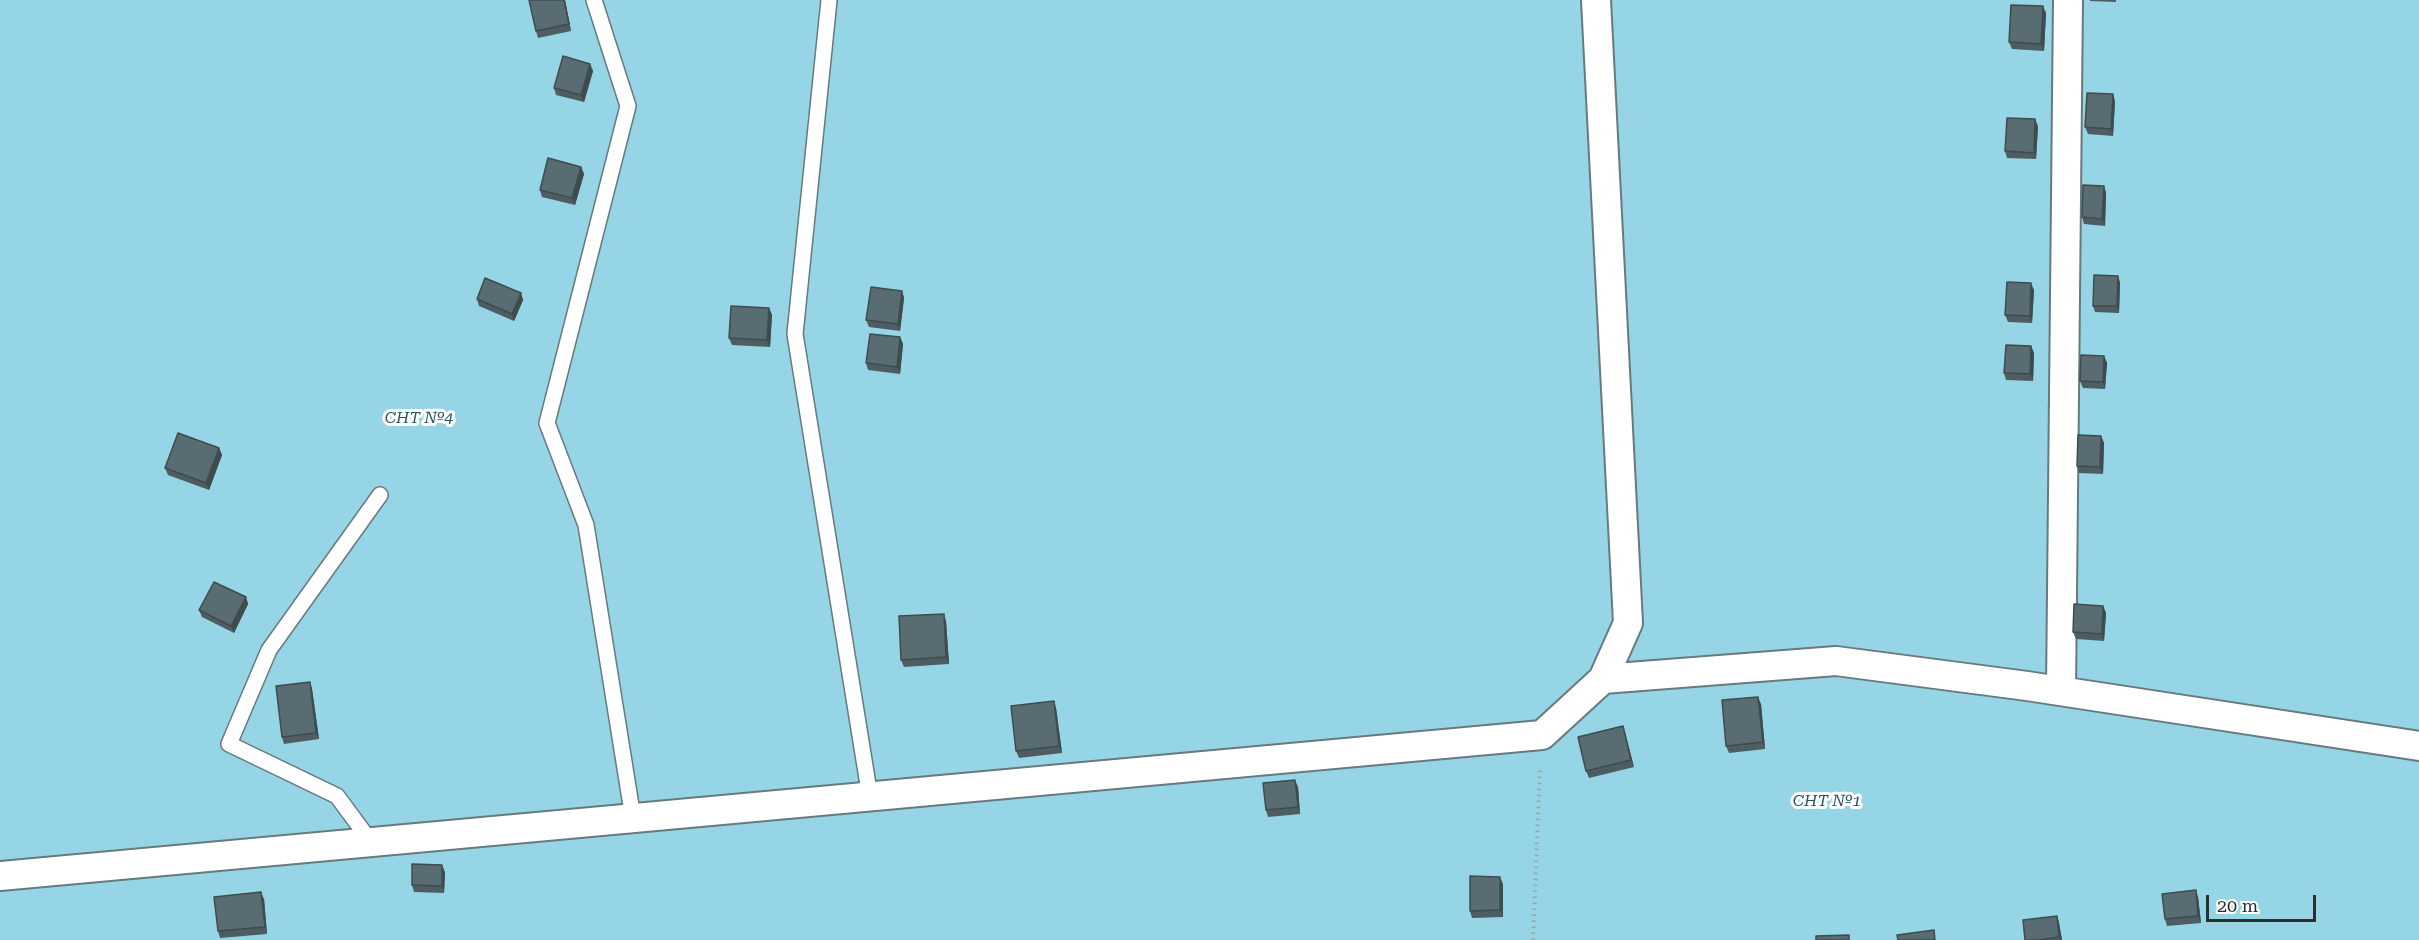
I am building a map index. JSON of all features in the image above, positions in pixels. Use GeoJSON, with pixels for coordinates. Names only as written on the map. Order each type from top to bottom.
{"type":"FeatureCollection","features":[{"type":"Feature","properties":{"kind":"street"},"geometry":{"type":"LineString","coordinates":[[0,876],[1542,735],[1603,680],[1628,623],[1596,0]]}},
{"type":"Feature","properties":{"kind":"street"},"geometry":{"type":"LineString","coordinates":[[2061,691],[2068,0]]}},
{"type":"Feature","properties":{"kind":"street"},"geometry":{"type":"LineString","coordinates":[[1603,680],[1836,662],[2061,691],[2419,746]]}},
{"type":"Feature","properties":{"kind":"lane"},"geometry":{"type":"LineString","coordinates":[[594,0],[628,106],[547,423],[586,525],[633,818]]}},
{"type":"Feature","properties":{"kind":"lane"},"geometry":{"type":"LineString","coordinates":[[829,0],[795,334],[870,797]]}},
{"type":"Feature","properties":{"kind":"lane"},"geometry":{"type":"LineString","coordinates":[[371,842],[337,796],[229,744],[269,650],[380,495]]}},
{"type":"Feature","properties":{"kind":"path"},"geometry":{"type":"LineString","coordinates":[[1533,940],[1542,735]]}},
{"type":"Feature","properties":{"kind":"green space","name":"СНТ №4"},"geometry":{"type":"Polygon","coordinates":[[[0,0],[2419,0],[2419,940],[0,940],[0,0]]]}},
{"type":"Feature","properties":{"kind":"building"},"geometry":{"type":"Polygon","coordinates":[[[529,0],[564,0],[569,24],[536,31],[529,0]]]}},
{"type":"Feature","properties":{"kind":"building"},"geometry":{"type":"Polygon","coordinates":[[[2011,5],[2043,6],[2041,44],[2009,42],[2011,5]]]}},
{"type":"Feature","properties":{"kind":"building"},"geometry":{"type":"Polygon","coordinates":[[[563,56],[590,64],[581,95],[554,88],[563,56]]]}},
{"type":"Feature","properties":{"kind":"building"},"geometry":{"type":"Polygon","coordinates":[[[2087,93],[2113,94],[2111,129],[2085,127],[2087,93]]]}},
{"type":"Feature","properties":{"kind":"building"},"geometry":{"type":"Polygon","coordinates":[[[2007,118],[2035,119],[2034,153],[2005,151],[2007,118]]]}},
{"type":"Feature","properties":{"kind":"building"},"geometry":{"type":"Polygon","coordinates":[[[548,158],[581,167],[572,198],[540,190],[548,158]]]}},
{"type":"Feature","properties":{"kind":"building"},"geometry":{"type":"Polygon","coordinates":[[[2083,185],[2104,186],[2102,219],[2082,217],[2083,185]]]}},
{"type":"Feature","properties":{"kind":"building"},"geometry":{"type":"Polygon","coordinates":[[[2094,275],[2118,276],[2117,306],[2093,306],[2094,275]]]}},
{"type":"Feature","properties":{"kind":"building"},"geometry":{"type":"Polygon","coordinates":[[[485,278],[521,293],[512,314],[477,299],[485,278]]]}},
{"type":"Feature","properties":{"kind":"building"},"geometry":{"type":"Polygon","coordinates":[[[2007,282],[2031,283],[2030,316],[2005,315],[2007,282]]]}},
{"type":"Feature","properties":{"kind":"building"},"geometry":{"type":"Polygon","coordinates":[[[871,287],[902,291],[898,324],[866,320],[871,287]]]}},
{"type":"Feature","properties":{"kind":"building"},"geometry":{"type":"Polygon","coordinates":[[[731,306],[769,308],[767,340],[729,338],[731,306]]]}},
{"type":"Feature","properties":{"kind":"building"},"geometry":{"type":"Polygon","coordinates":[[[870,334],[900,337],[897,367],[866,363],[870,334]]]}},
{"type":"Feature","properties":{"kind":"building"},"geometry":{"type":"Polygon","coordinates":[[[2006,345],[2031,346],[2030,374],[2004,373],[2006,345]]]}},
{"type":"Feature","properties":{"kind":"building"},"geometry":{"type":"Polygon","coordinates":[[[2081,355],[2104,356],[2103,382],[2080,381],[2081,355]]]}},
{"type":"Feature","properties":{"kind":"building"},"geometry":{"type":"Polygon","coordinates":[[[178,433],[219,448],[206,483],[165,468],[178,433]]]}},
{"type":"Feature","properties":{"kind":"building"},"geometry":{"type":"Polygon","coordinates":[[[2078,435],[2101,436],[2100,467],[2077,466],[2078,435]]]}},
{"type":"Feature","properties":{"kind":"building"},"geometry":{"type":"Polygon","coordinates":[[[214,582],[246,597],[231,626],[199,610],[214,582]]]}},
{"type":"Feature","properties":{"kind":"building"},"geometry":{"type":"Polygon","coordinates":[[[2074,604],[2103,606],[2102,634],[2073,632],[2074,604]]]}},
{"type":"Feature","properties":{"kind":"building"},"geometry":{"type":"Polygon","coordinates":[[[944,614],[946,657],[901,660],[899,616],[944,614]]]}},
{"type":"Feature","properties":{"kind":"building"},"geometry":{"type":"Polygon","coordinates":[[[310,682],[316,733],[282,737],[276,686],[310,682]]]}},
{"type":"Feature","properties":{"kind":"building"},"geometry":{"type":"Polygon","coordinates":[[[1758,697],[1763,742],[1726,746],[1722,700],[1758,697]]]}},
{"type":"Feature","properties":{"kind":"building"},"geometry":{"type":"Polygon","coordinates":[[[1054,701],[1059,746],[1016,751],[1011,706],[1054,701]]]}},
{"type":"Feature","properties":{"kind":"building"},"geometry":{"type":"Polygon","coordinates":[[[1623,726],[1631,760],[1586,771],[1578,737],[1623,726]]]}},
{"type":"Feature","properties":{"kind":"building"},"geometry":{"type":"Polygon","coordinates":[[[1295,780],[1298,807],[1266,810],[1263,783],[1295,780]]]}},
{"type":"Feature","properties":{"kind":"building"},"geometry":{"type":"Polygon","coordinates":[[[412,864],[442,865],[442,886],[412,885],[412,864]]]}},
{"type":"Feature","properties":{"kind":"building"},"geometry":{"type":"Polygon","coordinates":[[[1470,876],[1500,877],[1500,910],[1470,911],[1470,876]]]}},
{"type":"Feature","properties":{"kind":"building"},"geometry":{"type":"Polygon","coordinates":[[[2196,890],[2198,916],[2165,919],[2162,894],[2196,890]]]}},
{"type":"Feature","properties":{"kind":"building"},"geometry":{"type":"Polygon","coordinates":[[[261,892],[265,927],[218,931],[214,897],[261,892]]]}},
{"type":"Feature","properties":{"kind":"building"},"geometry":{"type":"Polygon","coordinates":[[[2057,916],[2059,937],[2025,940],[2023,920],[2057,916]]]}},
{"type":"Feature","properties":{"kind":"building"},"geometry":{"type":"Polygon","coordinates":[[[1934,930],[1935,940],[1898,940],[1897,935],[1934,930]]]}},
{"type":"Feature","properties":{"kind":"building"},"geometry":{"type":"Polygon","coordinates":[[[1849,935],[1849,940],[1816,940],[1816,936],[1849,935]]]}},
{"type":"Feature","properties":{"kind":"park label","name":"СНТ №1"},"geometry":{"type":"Point","coordinates":[1827,801]}}]}
